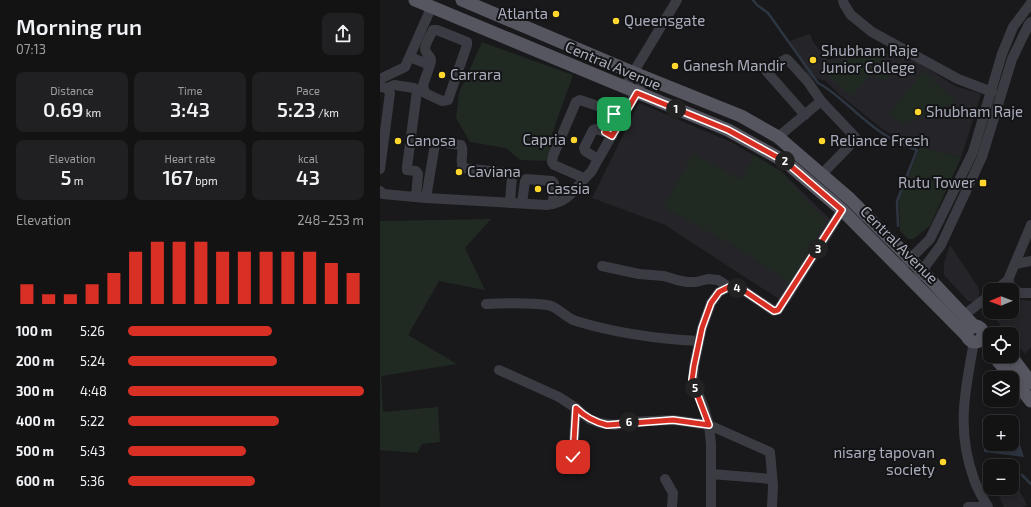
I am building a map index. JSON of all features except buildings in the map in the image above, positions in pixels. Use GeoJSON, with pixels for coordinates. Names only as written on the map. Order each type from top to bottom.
{"type":"FeatureCollection","features":[{"type":"Feature","properties":{"kind":"main road","name":"Central Avenue"},"geometry":{"type":"LineString","coordinates":[[415,0],[431,8],[728,130],[786,162],[842,210],[913,281],[978,336]]}},
{"type":"Feature","properties":{"kind":"main road","name":"Central Avenue"},"geometry":{"type":"LineString","coordinates":[[462,0],[741,116],[778,137],[850,199],[910,258],[964,315],[978,336]]}},
{"type":"Feature","properties":{"kind":"main road"},"geometry":{"type":"LineString","coordinates":[[1000,363],[1031,401]]}},
{"type":"Feature","properties":{"kind":"main road"},"geometry":{"type":"LineString","coordinates":[[1016,363],[1031,383]]}},
{"type":"Feature","properties":{"kind":"street"},"geometry":{"type":"LineString","coordinates":[[608,134],[637,93],[640,75],[677,0]]}},
{"type":"Feature","properties":{"kind":"street"},"geometry":{"type":"LineString","coordinates":[[843,0],[851,15],[872,32],[958,79],[992,92]]}},
{"type":"Feature","properties":{"kind":"street"},"geometry":{"type":"LineString","coordinates":[[913,281],[941,245],[982,157],[992,92],[1002,54],[1014,27],[1031,3]]}},
{"type":"Feature","properties":{"kind":"street"},"geometry":{"type":"LineString","coordinates":[[380,80],[405,67],[431,8]]}},
{"type":"Feature","properties":{"kind":"street"},"geometry":{"type":"LineString","coordinates":[[901,269],[930,239],[985,130],[1012,59],[1030,23],[1020,18]]}},
{"type":"Feature","properties":{"kind":"street"},"geometry":{"type":"LineString","coordinates":[[433,30],[437,30],[467,42],[467,46],[448,100],[442,101],[425,93],[423,85],[430,65],[432,61],[425,47],[433,30]]}},
{"type":"Feature","properties":{"kind":"street"},"geometry":{"type":"LineString","coordinates":[[410,57],[430,65]]}},
{"type":"Feature","properties":{"kind":"street"},"geometry":{"type":"LineString","coordinates":[[805,115],[767,72],[768,69],[786,59],[808,82],[821,101],[855,137],[855,140],[822,174]]}},
{"type":"Feature","properties":{"kind":"street"},"geometry":{"type":"LineString","coordinates":[[624,88],[640,75]]}},
{"type":"Feature","properties":{"kind":"street"},"geometry":{"type":"LineString","coordinates":[[384,88],[394,85],[414,88],[417,91],[407,167],[408,170],[416,171],[418,174],[421,198]]}},
{"type":"Feature","properties":{"kind":"street"},"geometry":{"type":"LineString","coordinates":[[380,169],[390,93],[384,88]]}},
{"type":"Feature","properties":{"kind":"street"},"geometry":{"type":"LineString","coordinates":[[380,191],[383,194],[421,198],[510,203],[558,203],[570,196],[584,178],[591,172],[608,134],[614,114],[612,111],[580,100],[576,102],[553,156],[552,162],[554,165],[584,178]]}},
{"type":"Feature","properties":{"kind":"street"},"geometry":{"type":"LineString","coordinates":[[778,137],[821,101]]}},
{"type":"Feature","properties":{"kind":"street"},"geometry":{"type":"LineString","coordinates":[[598,159],[585,151],[584,148],[593,130],[596,129],[608,134]]}},
{"type":"Feature","properties":{"kind":"street"},"geometry":{"type":"LineString","coordinates":[[421,198],[435,144],[438,142],[461,145],[463,148],[463,168],[508,173],[512,176],[510,203]]}},
{"type":"Feature","properties":{"kind":"street"},"geometry":{"type":"LineString","coordinates":[[522,203],[526,179],[552,181],[554,183],[553,204]]}},
{"type":"Feature","properties":{"kind":"street"},"geometry":{"type":"LineString","coordinates":[[602,266],[638,274],[664,276],[687,282],[696,282],[708,279],[718,280],[729,287],[740,288],[774,311],[778,310],[842,210]]}},
{"type":"Feature","properties":{"kind":"street"},"geometry":{"type":"LineString","coordinates":[[1004,283],[1008,280],[1015,264],[1028,242],[1031,224]]}},
{"type":"Feature","properties":{"kind":"street"},"geometry":{"type":"LineString","coordinates":[[1015,264],[1031,261]]}},
{"type":"Feature","properties":{"kind":"street"},"geometry":{"type":"LineString","coordinates":[[1008,280],[1012,289],[1020,293],[1031,293]]}},
{"type":"Feature","properties":{"kind":"street"},"geometry":{"type":"LineString","coordinates":[[711,507],[711,444],[709,425],[692,380],[702,328],[711,303],[719,292],[729,287]]}},
{"type":"Feature","properties":{"kind":"street"},"geometry":{"type":"LineString","coordinates":[[964,315],[983,300]]}},
{"type":"Feature","properties":{"kind":"street"},"geometry":{"type":"LineString","coordinates":[[486,304],[532,303],[549,305],[555,307],[574,320],[589,324],[643,336],[699,342]]}},
{"type":"Feature","properties":{"kind":"street"},"geometry":{"type":"LineString","coordinates":[[978,336],[967,380],[962,424],[966,452],[974,480],[988,507]]}},
{"type":"Feature","properties":{"kind":"street"},"geometry":{"type":"LineString","coordinates":[[499,370],[559,397],[589,419],[600,424],[607,425],[673,420],[709,425],[770,452],[772,507]]}},
{"type":"Feature","properties":{"kind":"street"},"geometry":{"type":"LineString","coordinates":[[573,457],[576,408]]}},
{"type":"Feature","properties":{"kind":"street"},"geometry":{"type":"LineString","coordinates":[[711,474],[772,479]]}},
{"type":"Feature","properties":{"kind":"street"},"geometry":{"type":"LineString","coordinates":[[665,479],[673,493],[672,507]]}},
{"type":"Feature","properties":{"kind":"street"},"geometry":{"type":"LineString","coordinates":[[968,507],[981,507]]}},
{"type":"Feature","properties":{"kind":"shaded area","name":"Shubham Raje"},"geometry":{"type":"Polygon","coordinates":[[[810,34],[813,42],[828,60],[872,50],[913,59],[955,86],[981,94],[961,158],[907,144],[881,128],[840,95],[826,81],[809,77],[790,41],[810,34]]]}},
{"type":"Feature","properties":{"kind":"shaded area"},"geometry":{"type":"Polygon","coordinates":[[[482,42],[573,75],[552,134],[550,161],[520,160],[506,148],[470,142],[456,118],[459,93],[482,42]]]}},
{"type":"Feature","properties":{"kind":"shaded area"},"geometry":{"type":"Polygon","coordinates":[[[876,53],[895,69],[884,82],[872,72],[852,96],[830,78],[825,66],[828,63],[876,53]]]}},
{"type":"Feature","properties":{"kind":"shaded area"},"geometry":{"type":"Polygon","coordinates":[[[923,72],[957,101],[902,124],[889,113],[923,72]]]}},
{"type":"Feature","properties":{"kind":"shaded area"},"geometry":{"type":"Polygon","coordinates":[[[639,103],[731,142],[782,172],[838,227],[788,305],[665,225],[592,198],[639,103]]]}},
{"type":"Feature","properties":{"kind":"shaded area"},"geometry":{"type":"Polygon","coordinates":[[[920,147],[961,158],[930,226],[913,239],[908,239],[900,231],[899,198],[920,147]]]}},
{"type":"Feature","properties":{"kind":"shaded area"},"geometry":{"type":"Polygon","coordinates":[[[693,154],[741,180],[754,155],[782,172],[788,178],[788,181],[826,221],[790,283],[734,246],[664,207],[693,154]]]}},
{"type":"Feature","properties":{"kind":"shaded area"},"geometry":{"type":"Polygon","coordinates":[[[491,219],[465,248],[485,290],[439,281],[408,335],[457,364],[381,376],[383,412],[438,407],[440,442],[422,444],[417,453],[380,450],[380,221],[491,219]]]}},
{"type":"Feature","properties":{"kind":"shaded area"},"geometry":{"type":"Polygon","coordinates":[[[950,245],[978,287],[980,293],[978,299],[974,302],[968,301],[944,275],[944,263],[950,245]]]}},
{"type":"Feature","properties":{"kind":"shaded area"},"geometry":{"type":"Polygon","coordinates":[[[1019,299],[1031,301],[1031,347],[1025,354],[1019,347],[1019,327],[1002,327],[995,319],[1019,319],[1019,299]]]}},
{"type":"Feature","properties":{"kind":"shaded area"},"geometry":{"type":"Polygon","coordinates":[[[1019,490],[1027,505],[1023,507],[1004,507],[998,495],[1019,495],[1019,490]]]}},
{"type":"Feature","properties":{"kind":"water"},"geometry":{"type":"Polygon","coordinates":[[[1019,442],[1024,457],[984,452],[1019,451],[1019,442]]]}},
{"type":"Feature","properties":{"kind":"waterway"},"geometry":{"type":"LineString","coordinates":[[753,0],[768,13],[818,83],[827,88],[889,138],[917,150],[897,201],[898,226]]}},
{"type":"Feature","properties":{"kind":"waterway"},"geometry":{"type":"LineString","coordinates":[[1022,475],[1031,484]]}},
{"type":"Feature","properties":{"kind":"place","name":"Atlanta"},"geometry":{"type":"Point","coordinates":[556,14]}},
{"type":"Feature","properties":{"kind":"place","name":"Queensgate"},"geometry":{"type":"Point","coordinates":[616,21]}},
{"type":"Feature","properties":{"kind":"place","name":"Shubham Raje Junior College"},"geometry":{"type":"Point","coordinates":[813,60]}},
{"type":"Feature","properties":{"kind":"place","name":"Ganesh Mandir"},"geometry":{"type":"Point","coordinates":[675,66]}},
{"type":"Feature","properties":{"kind":"place","name":"Carrara"},"geometry":{"type":"Point","coordinates":[442,75]}},
{"type":"Feature","properties":{"kind":"place","name":"Shubham Raje"},"geometry":{"type":"Point","coordinates":[918,112]}},
{"type":"Feature","properties":{"kind":"place","name":"Capria"},"geometry":{"type":"Point","coordinates":[574,140]}},
{"type":"Feature","properties":{"kind":"place","name":"Canosa"},"geometry":{"type":"Point","coordinates":[398,141]}},
{"type":"Feature","properties":{"kind":"place","name":"Reliance Fresh"},"geometry":{"type":"Point","coordinates":[822,141]}},
{"type":"Feature","properties":{"kind":"place","name":"Caviana"},"geometry":{"type":"Point","coordinates":[459,172]}},
{"type":"Feature","properties":{"kind":"place","name":"Rutu Tower"},"geometry":{"type":"Point","coordinates":[983,183]}},
{"type":"Feature","properties":{"kind":"place","name":"Cassia"},"geometry":{"type":"Point","coordinates":[538,189]}},
{"type":"Feature","properties":{"kind":"place","name":"nisarg tapovan society"},"geometry":{"type":"Point","coordinates":[943,462]}},
{"type":"Feature","properties":{"kind":"route"},"geometry":{"type":"LineString","coordinates":[[573,457],[576,408],[589,419],[600,424],[607,425],[616,425],[629,422],[673,420],[709,425],[704,408],[692,380],[702,328],[711,303],[719,292],[729,287],[740,288],[774,311],[778,310],[842,210],[786,162],[728,130],[637,93],[612,136],[605,132],[614,114]]}}]}
